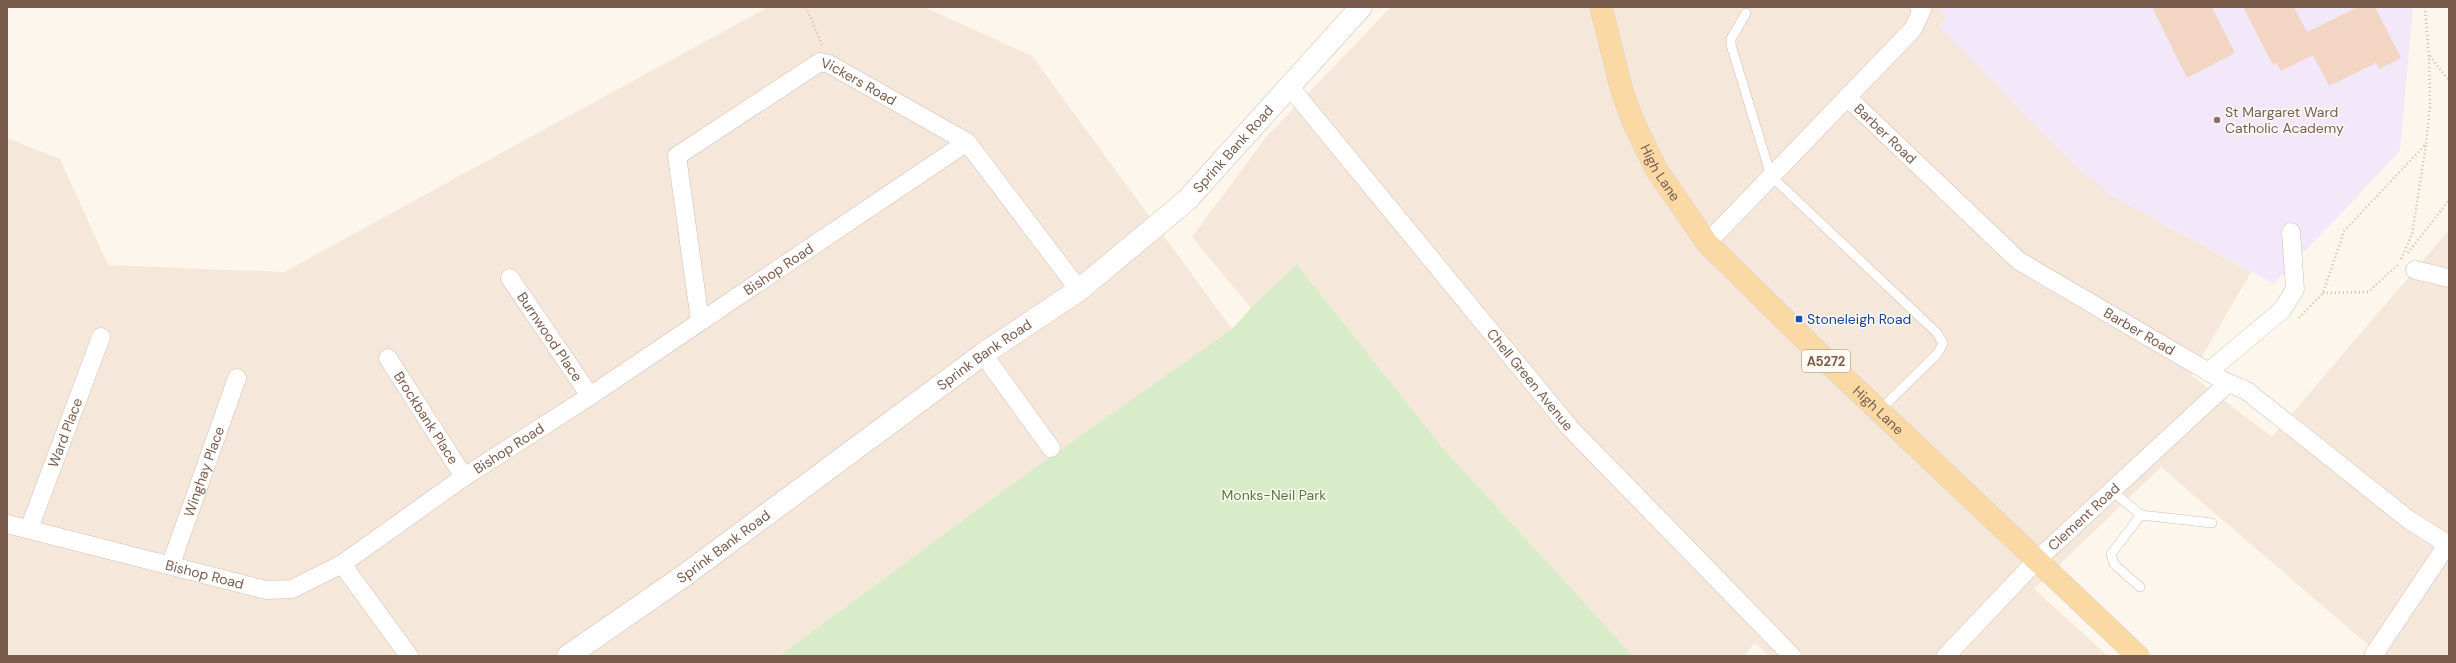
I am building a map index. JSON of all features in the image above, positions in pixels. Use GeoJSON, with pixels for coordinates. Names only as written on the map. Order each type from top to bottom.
{"type":"FeatureCollection","features":[{"type":"Feature","properties":{"kind":"main road","name":"High Lane"},"geometry":{"type":"LineString","coordinates":[[1601,7],[1622,91],[1633,121],[1656,169],[1707,244],[1879,411],[2038,559],[2138,656]]}},
{"type":"Feature","properties":{"kind":"street","name":"Sprink Bank Road"},"geometry":{"type":"LineString","coordinates":[[568,656],[685,575],[983,354],[1079,290],[1186,201],[1361,7]]}},
{"type":"Feature","properties":{"kind":"street"},"geometry":{"type":"LineString","coordinates":[[1707,244],[1913,28],[1921,8]]}},
{"type":"Feature","properties":{"kind":"street","name":"Vickers Road"},"geometry":{"type":"LineString","coordinates":[[700,322],[677,156],[820,62],[829,64],[967,142],[1079,290]]}},
{"type":"Feature","properties":{"kind":"street","name":"Chell Green Avenue"},"geometry":{"type":"LineString","coordinates":[[1289,86],[1570,428],[1792,656]]}},
{"type":"Feature","properties":{"kind":"street","name":"Barber Road"},"geometry":{"type":"LineString","coordinates":[[1847,97],[2019,261],[2208,372],[2247,391],[2409,520],[2448,544]]}},
{"type":"Feature","properties":{"kind":"street","name":"Bishop Road"},"geometry":{"type":"LineString","coordinates":[[7,524],[171,564],[266,590],[292,589],[342,564],[464,477],[590,396],[967,142]]}},
{"type":"Feature","properties":{"kind":"street"},"geometry":{"type":"LineString","coordinates":[[2208,372],[2282,310],[2295,290],[2290,232]]}},
{"type":"Feature","properties":{"kind":"street"},"geometry":{"type":"LineString","coordinates":[[2407,267],[2449,278]]}},
{"type":"Feature","properties":{"kind":"street","name":"Burnwood Place"},"geometry":{"type":"LineString","coordinates":[[510,278],[590,396]]}},
{"type":"Feature","properties":{"kind":"street","name":"Ward Place"},"geometry":{"type":"LineString","coordinates":[[29,529],[101,336]]}},
{"type":"Feature","properties":{"kind":"street"},"geometry":{"type":"LineString","coordinates":[[983,354],[1052,448]]}},
{"type":"Feature","properties":{"kind":"street","name":"Brockbank Place"},"geometry":{"type":"LineString","coordinates":[[388,358],[464,477]]}},
{"type":"Feature","properties":{"kind":"street","name":"Winghay Place"},"geometry":{"type":"LineString","coordinates":[[171,564],[237,378]]}},
{"type":"Feature","properties":{"kind":"street","name":"Clement Road"},"geometry":{"type":"LineString","coordinates":[[1946,656],[2038,559],[2228,383]]}},
{"type":"Feature","properties":{"kind":"street"},"geometry":{"type":"LineString","coordinates":[[2373,656],[2448,544]]}},
{"type":"Feature","properties":{"kind":"street"},"geometry":{"type":"LineString","coordinates":[[342,564],[410,656]]}},
{"type":"Feature","properties":{"kind":"lane"},"geometry":{"type":"LineString","coordinates":[[1746,13],[1731,39],[1731,45],[1771,176],[1941,339],[1942,348],[1938,353],[1879,411]]}},
{"type":"Feature","properties":{"kind":"lane"},"geometry":{"type":"LineString","coordinates":[[2112,491],[2140,515],[2212,523]]}},
{"type":"Feature","properties":{"kind":"lane"},"geometry":{"type":"LineString","coordinates":[[2140,515],[2111,554],[2114,564],[2140,587]]}},
{"type":"Feature","properties":{"kind":"path"},"geometry":{"type":"LineString","coordinates":[[806,7],[829,64]]}},
{"type":"Feature","properties":{"kind":"path"},"geometry":{"type":"LineString","coordinates":[[2407,267],[2426,144],[2430,105],[2429,56],[2425,7]]}},
{"type":"Feature","properties":{"kind":"path"},"geometry":{"type":"LineString","coordinates":[[2429,56],[2449,81]]}},
{"type":"Feature","properties":{"kind":"path"},"geometry":{"type":"LineString","coordinates":[[2297,320],[2323,293],[2344,230],[2426,144]]}},
{"type":"Feature","properties":{"kind":"path"},"geometry":{"type":"LineString","coordinates":[[2323,293],[2368,292],[2407,267],[2449,200]]}},
{"type":"Feature","properties":{"kind":"shaded area"},"geometry":{"type":"Polygon","coordinates":[[[768,7],[924,7],[1032,56],[1232,329],[1023,476],[779,656],[7,656],[7,138],[60,159],[108,265],[284,272],[768,7]]]}},
{"type":"Feature","properties":{"kind":"shaded area"},"geometry":{"type":"Polygon","coordinates":[[[1391,7],[1938,7],[1946,18],[1939,26],[2109,194],[2251,272],[2191,375],[2272,437],[2449,230],[2449,656],[2381,656],[2161,467],[2034,589],[2108,656],[1769,656],[1755,643],[1744,656],[1633,656],[1441,446],[1298,265],[1251,308],[1192,237],[1267,136],[1391,7]]]}},
{"type":"Feature","properties":{"kind":"shaded area","name":"St Margaret Ward Catholic Academy"},"geometry":{"type":"Polygon","coordinates":[[[1938,7],[2413,7],[2400,151],[2274,284],[2109,194],[2074,165],[1939,26],[1946,18],[1938,7]]]}},
{"type":"Feature","properties":{"kind":"green space","name":"Monks-Neil Park"},"geometry":{"type":"Polygon","coordinates":[[[1297,264],[1441,446],[1633,656],[779,656],[1023,476],[1232,329],[1251,308],[1297,264]]]}},
{"type":"Feature","properties":{"kind":"building"},"geometry":{"type":"Polygon","coordinates":[[[2152,7],[2212,7],[2235,53],[2187,78],[2152,7]]]}},
{"type":"Feature","properties":{"kind":"building"},"geometry":{"type":"Polygon","coordinates":[[[2243,7],[2294,7],[2307,32],[2358,7],[2375,7],[2401,58],[2379,69],[2376,63],[2329,86],[2313,55],[2281,71],[2277,63],[2273,65],[2243,7]]]}},
{"type":"Feature","properties":{"kind":"place","name":"St Margaret Ward Catholic Academy"},"geometry":{"type":"Point","coordinates":[2217,120]}},
{"type":"Feature","properties":{"kind":"place","name":"Stoneleigh Road"},"geometry":{"type":"Point","coordinates":[1799,319]}}]}
